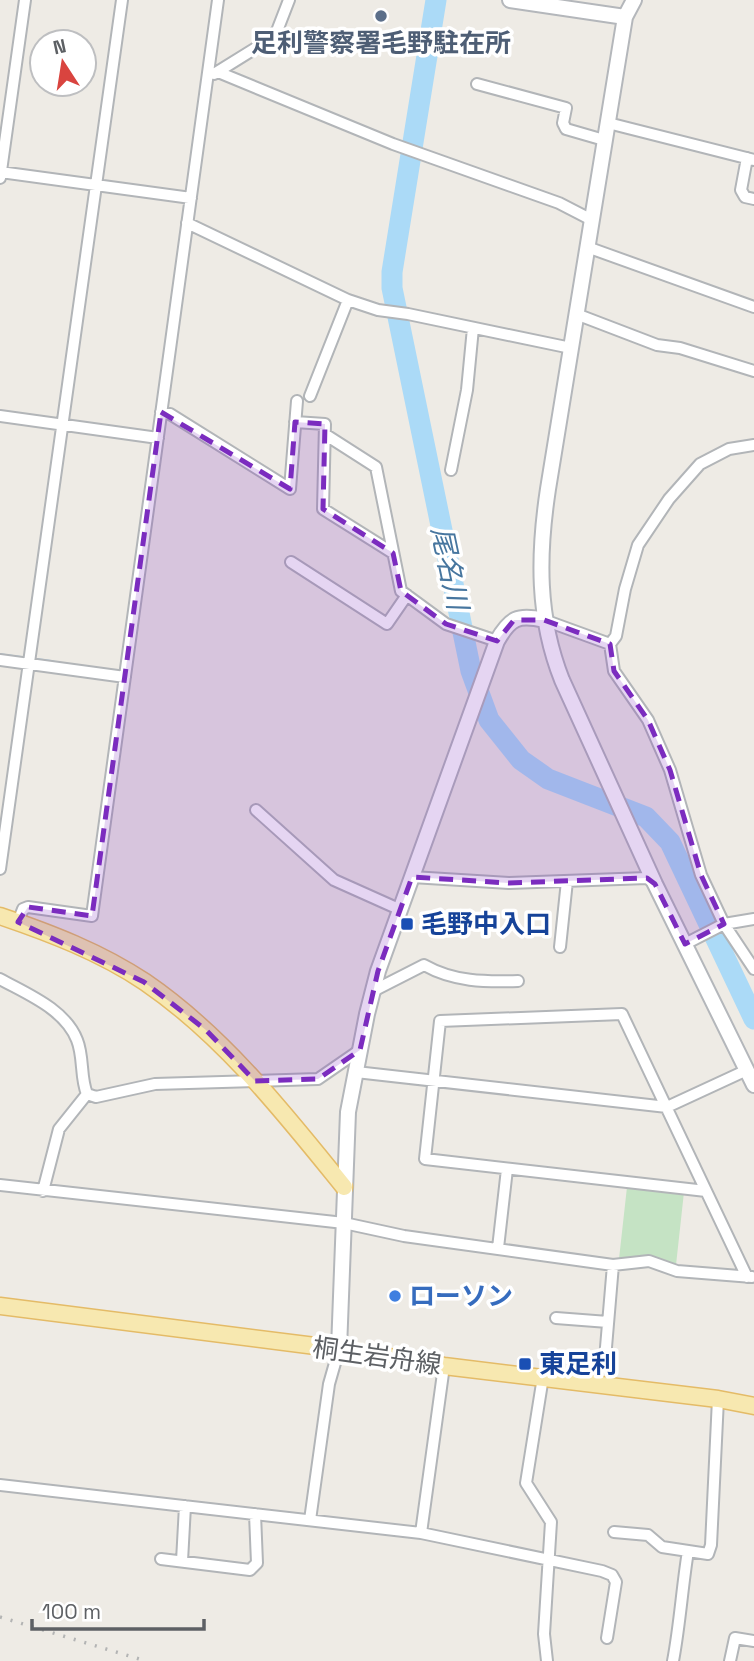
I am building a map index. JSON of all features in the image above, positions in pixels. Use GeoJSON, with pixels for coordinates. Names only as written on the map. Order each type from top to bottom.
{"type":"FeatureCollection","features":[{"type":"Feature","properties":{"kind":"main road"},"geometry":{"type":"LineString","coordinates":[[0,916],[68,941],[102,957],[144,982],[206,1030],[256,1081],[344,1187]]}},
{"type":"Feature","properties":{"kind":"main road","name":"桐生岩舟線"},"geometry":{"type":"LineString","coordinates":[[0,1306],[339,1349],[444,1366],[718,1399],[754,1406]]}},
{"type":"Feature","properties":{"kind":"street"},"geometry":{"type":"LineString","coordinates":[[0,178],[25,0]]}},
{"type":"Feature","properties":{"kind":"street"},"geometry":{"type":"LineString","coordinates":[[0,869],[122,0]]}},
{"type":"Feature","properties":{"kind":"street"},"geometry":{"type":"LineString","coordinates":[[18,922],[23,909],[28,907],[92,916],[187,223],[213,74],[218,0]]}},
{"type":"Feature","properties":{"kind":"street"},"geometry":{"type":"LineString","coordinates":[[213,74],[264,43],[277,31],[289,0]]}},
{"type":"Feature","properties":{"kind":"street"},"geometry":{"type":"LineString","coordinates":[[510,0],[625,17]]}},
{"type":"Feature","properties":{"kind":"street"},"geometry":{"type":"LineString","coordinates":[[634,0],[625,17],[542,526],[541,588],[544,620],[562,680],[655,884],[691,941],[754,1085]]}},
{"type":"Feature","properties":{"kind":"street"},"geometry":{"type":"LineString","coordinates":[[213,74],[393,144],[559,203],[590,219]]}},
{"type":"Feature","properties":{"kind":"street"},"geometry":{"type":"LineString","coordinates":[[477,84],[566,108],[563,123],[566,129],[604,140]]}},
{"type":"Feature","properties":{"kind":"street"},"geometry":{"type":"LineString","coordinates":[[608,123],[750,159],[741,190],[745,197],[754,199]]}},
{"type":"Feature","properties":{"kind":"street"},"geometry":{"type":"LineString","coordinates":[[0,172],[191,198]]}},
{"type":"Feature","properties":{"kind":"street"},"geometry":{"type":"LineString","coordinates":[[187,223],[348,300],[378,310],[571,348]]}},
{"type":"Feature","properties":{"kind":"street"},"geometry":{"type":"LineString","coordinates":[[587,247],[754,307]]}},
{"type":"Feature","properties":{"kind":"street"},"geometry":{"type":"LineString","coordinates":[[310,396],[348,300]]}},
{"type":"Feature","properties":{"kind":"street"},"geometry":{"type":"LineString","coordinates":[[576,314],[657,345],[680,348],[754,372]]}},
{"type":"Feature","properties":{"kind":"street"},"geometry":{"type":"LineString","coordinates":[[452,470],[467,390],[473,328]]}},
{"type":"Feature","properties":{"kind":"street"},"geometry":{"type":"LineString","coordinates":[[161,412],[170,414],[290,489],[297,401]]}},
{"type":"Feature","properties":{"kind":"street"},"geometry":{"type":"LineString","coordinates":[[0,416],[158,438]]}},
{"type":"Feature","properties":{"kind":"street"},"geometry":{"type":"LineString","coordinates":[[295,422],[325,424],[323,509],[393,553]]}},
{"type":"Feature","properties":{"kind":"street"},"geometry":{"type":"LineString","coordinates":[[326,435],[376,467],[401,591],[446,624],[497,641]]}},
{"type":"Feature","properties":{"kind":"street"},"geometry":{"type":"LineString","coordinates":[[754,445],[729,449],[700,464],[669,499],[638,545],[625,589],[616,636],[610,644],[614,671],[648,720],[670,770],[701,875],[722,925],[754,969]]}},
{"type":"Feature","properties":{"kind":"street"},"geometry":{"type":"LineString","coordinates":[[291,562],[387,624],[407,595]]}},
{"type":"Feature","properties":{"kind":"street"},"geometry":{"type":"LineString","coordinates":[[310,1520],[329,1384],[339,1349],[348,1112],[373,992],[412,877],[469,714],[497,641],[506,626],[514,620],[528,616],[610,644]]}},
{"type":"Feature","properties":{"kind":"street"},"geometry":{"type":"LineString","coordinates":[[0,660],[125,677]]}},
{"type":"Feature","properties":{"kind":"street"},"geometry":{"type":"LineString","coordinates":[[256,810],[334,880],[401,910]]}},
{"type":"Feature","properties":{"kind":"street"},"geometry":{"type":"LineString","coordinates":[[412,877],[509,883],[647,878],[655,884]]}},
{"type":"Feature","properties":{"kind":"street"},"geometry":{"type":"LineString","coordinates":[[560,947],[567,881]]}},
{"type":"Feature","properties":{"kind":"street"},"geometry":{"type":"LineString","coordinates":[[691,941],[722,925],[754,919]]}},
{"type":"Feature","properties":{"kind":"street"},"geometry":{"type":"LineString","coordinates":[[373,992],[424,965],[440,975],[476,982],[518,981]]}},
{"type":"Feature","properties":{"kind":"street"},"geometry":{"type":"LineString","coordinates":[[0,979],[37,999],[69,1026],[78,1041],[87,1094],[60,1129],[43,1191]]}},
{"type":"Feature","properties":{"kind":"street"},"geometry":{"type":"LineString","coordinates":[[706,1191],[425,1159],[440,1021],[622,1014],[706,1191],[751,1277]]}},
{"type":"Feature","properties":{"kind":"street"},"geometry":{"type":"LineString","coordinates":[[87,1094],[96,1097],[155,1084],[318,1079],[360,1050]]}},
{"type":"Feature","properties":{"kind":"street"},"geometry":{"type":"LineString","coordinates":[[356,1072],[667,1107],[747,1070]]}},
{"type":"Feature","properties":{"kind":"street"},"geometry":{"type":"LineString","coordinates":[[498,1248],[507,1168]]}},
{"type":"Feature","properties":{"kind":"street"},"geometry":{"type":"LineString","coordinates":[[0,1185],[344,1223],[404,1236],[613,1265],[649,1261],[677,1271],[751,1277]]}},
{"type":"Feature","properties":{"kind":"street"},"geometry":{"type":"LineString","coordinates":[[605,1359],[613,1265]]}},
{"type":"Feature","properties":{"kind":"street"},"geometry":{"type":"LineString","coordinates":[[556,1318],[608,1322]]}},
{"type":"Feature","properties":{"kind":"street"},"geometry":{"type":"LineString","coordinates":[[421,1533],[444,1366]]}},
{"type":"Feature","properties":{"kind":"street"},"geometry":{"type":"LineString","coordinates":[[543,1377],[526,1483],[551,1522],[544,1634],[547,1661]]}},
{"type":"Feature","properties":{"kind":"street"},"geometry":{"type":"LineString","coordinates":[[614,1532],[648,1535],[662,1548],[708,1554],[716,1480],[718,1399]]}},
{"type":"Feature","properties":{"kind":"street"},"geometry":{"type":"LineString","coordinates":[[0,1485],[421,1533],[602,1571],[612,1575],[615,1582],[607,1637]]}},
{"type":"Feature","properties":{"kind":"street"},"geometry":{"type":"LineString","coordinates":[[182,1561],[184,1506]]}},
{"type":"Feature","properties":{"kind":"street"},"geometry":{"type":"LineString","coordinates":[[161,1559],[250,1570],[257,1563],[255,1514]]}},
{"type":"Feature","properties":{"kind":"street"},"geometry":{"type":"LineString","coordinates":[[674,1661],[688,1551]]}},
{"type":"Feature","properties":{"kind":"street"},"geometry":{"type":"LineString","coordinates":[[730,1661],[735,1638],[754,1641]]}},
{"type":"Feature","properties":{"kind":"highlighted area"},"geometry":{"type":"Polygon","coordinates":[[[161,412],[290,489],[295,422],[325,424],[323,509],[393,553],[401,591],[446,624],[497,641],[514,620],[544,620],[610,644],[614,671],[648,720],[670,770],[701,875],[724,924],[720,927],[685,944],[655,884],[647,878],[509,883],[412,877],[378,971],[360,1050],[318,1079],[255,1081],[206,1030],[144,982],[18,922],[28,907],[92,916],[161,412]]]}},
{"type":"Feature","properties":{"kind":"green space"},"geometry":{"type":"Polygon","coordinates":[[[627,1187],[684,1192],[676,1265],[649,1257],[619,1259],[627,1187]]]}},
{"type":"Feature","properties":{"kind":"waterway","name":"尾名川"},"geometry":{"type":"LineString","coordinates":[[436,0],[392,272],[392,288],[471,671],[489,720],[521,760],[548,779],[646,817],[670,842],[754,1019]]}},
{"type":"Feature","properties":{"kind":"waterway"},"geometry":{"type":"LineString","coordinates":[[0,655],[53,662]]}},
{"type":"Feature","properties":{"kind":"railway"},"geometry":{"type":"LineString","coordinates":[[0,1617],[146,1661]]}},
{"type":"Feature","properties":{"kind":"place","name":"足利警察署毛野駐在所"},"geometry":{"type":"Point","coordinates":[381,16]}},
{"type":"Feature","properties":{"kind":"place","name":"毛野中入口"},"geometry":{"type":"Point","coordinates":[407,924]}},
{"type":"Feature","properties":{"kind":"place","name":"ローソン"},"geometry":{"type":"Point","coordinates":[395,1296]}},
{"type":"Feature","properties":{"kind":"place","name":"東足利"},"geometry":{"type":"Point","coordinates":[525,1364]}}]}
